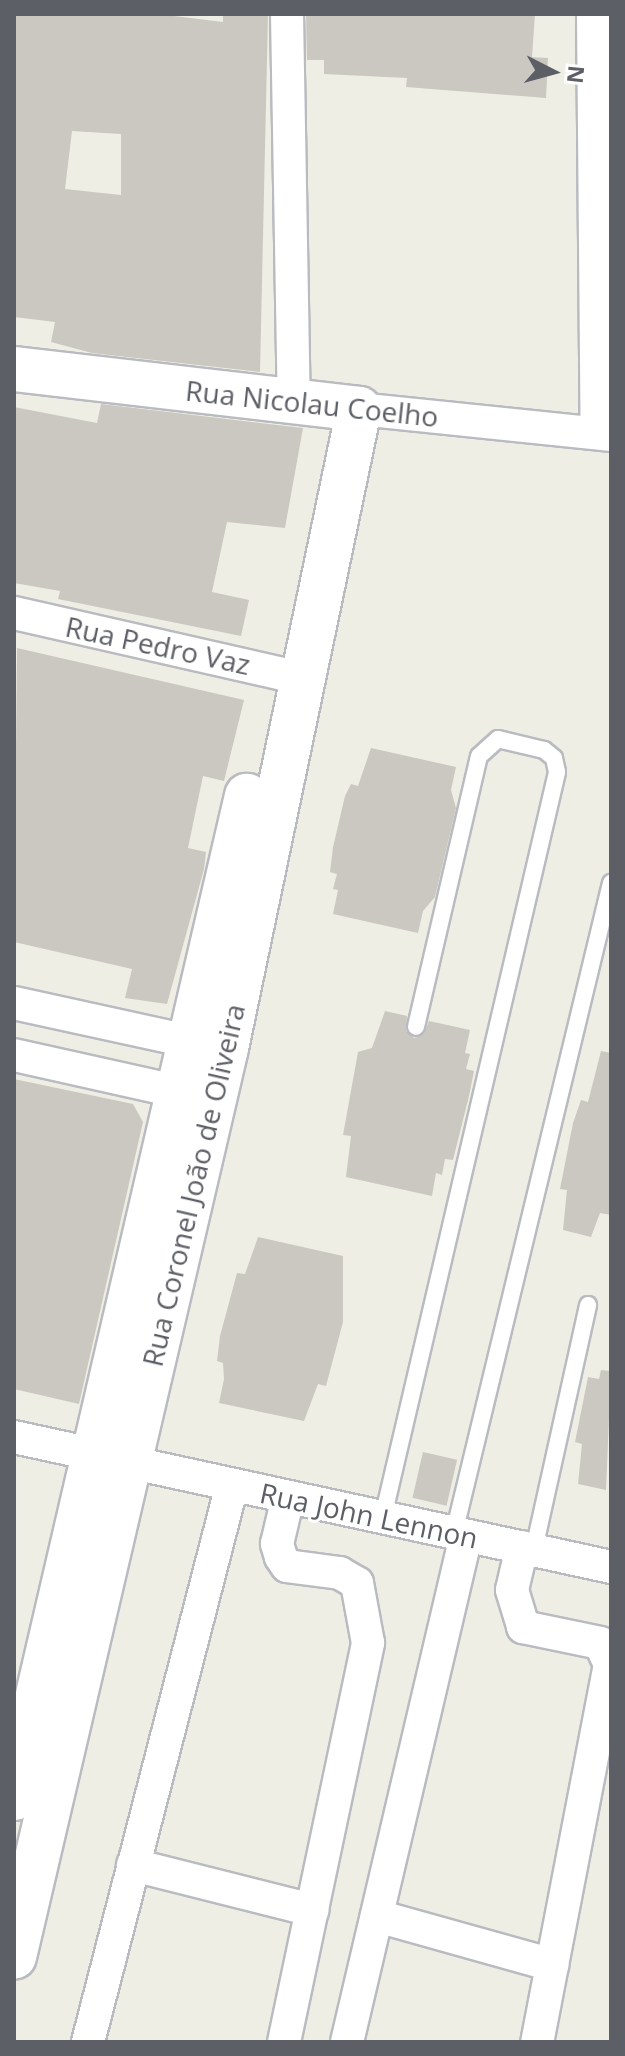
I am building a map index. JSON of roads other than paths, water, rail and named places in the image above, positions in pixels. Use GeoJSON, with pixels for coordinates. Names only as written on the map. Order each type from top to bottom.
{"type":"FeatureCollection","features":[{"type":"Feature","properties":{"kind":"street","name":"Rua Coronel João de Oliveira"},"geometry":{"type":"LineString","coordinates":[[14,1957],[111,1459],[208,1045],[288,674],[329,406],[287,14]]}},
{"type":"Feature","properties":{"kind":"street"},"geometry":{"type":"LineString","coordinates":[[593,14],[604,433]]}},
{"type":"Feature","properties":{"kind":"street","name":"Rua Nicolau Coelho"},"geometry":{"type":"LineString","coordinates":[[14,369],[329,406],[604,433]]}},
{"type":"Feature","properties":{"kind":"street","name":"Rua Pedro Vaz"},"geometry":{"type":"LineString","coordinates":[[14,613],[288,674]]}},
{"type":"Feature","properties":{"kind":"street"},"geometry":{"type":"LineString","coordinates":[[14,1003],[208,1045]]}},
{"type":"Feature","properties":{"kind":"street"},"geometry":{"type":"LineString","coordinates":[[14,1055],[196,1096]]}},
{"type":"Feature","properties":{"kind":"street","name":"Rua John Lennon"},"geometry":{"type":"LineString","coordinates":[[14,1437],[611,1567]]}},
{"type":"Feature","properties":{"kind":"street","name":"Rua Coronel João de Oliveira"},"geometry":{"type":"LineString","coordinates":[[14,1798],[111,1459]]}},
{"type":"Feature","properties":{"kind":"street"},"geometry":{"type":"LineString","coordinates":[[88,2042],[232,1485]]}},
{"type":"Feature","properties":{"kind":"street"},"geometry":{"type":"LineString","coordinates":[[284,2042],[368,1643],[357,1583],[340,1573],[287,1566],[281,1557],[277,1544],[288,1497]]}},
{"type":"Feature","properties":{"kind":"street"},"geometry":{"type":"LineString","coordinates":[[347,2042],[460,1535]]}},
{"type":"Feature","properties":{"kind":"street"},"geometry":{"type":"LineString","coordinates":[[528,1548],[512,1590],[523,1627],[600,1643],[610,1664],[537,2042]]}},
{"type":"Feature","properties":{"kind":"street"},"geometry":{"type":"LineString","coordinates":[[133,1865],[312,1910]]}},
{"type":"Feature","properties":{"kind":"street"},"geometry":{"type":"LineString","coordinates":[[377,1916],[552,1965]]}},
{"type":"Feature","properties":{"kind":"lane"},"geometry":{"type":"LineString","coordinates":[[383,1517],[557,772],[554,758],[544,750],[498,739],[479,756],[416,1027]]}},
{"type":"Feature","properties":{"kind":"lane"},"geometry":{"type":"LineString","coordinates":[[460,1535],[611,883]]}},
{"type":"Feature","properties":{"kind":"lane"},"geometry":{"type":"LineString","coordinates":[[528,1548],[588,1305]]}}]}
